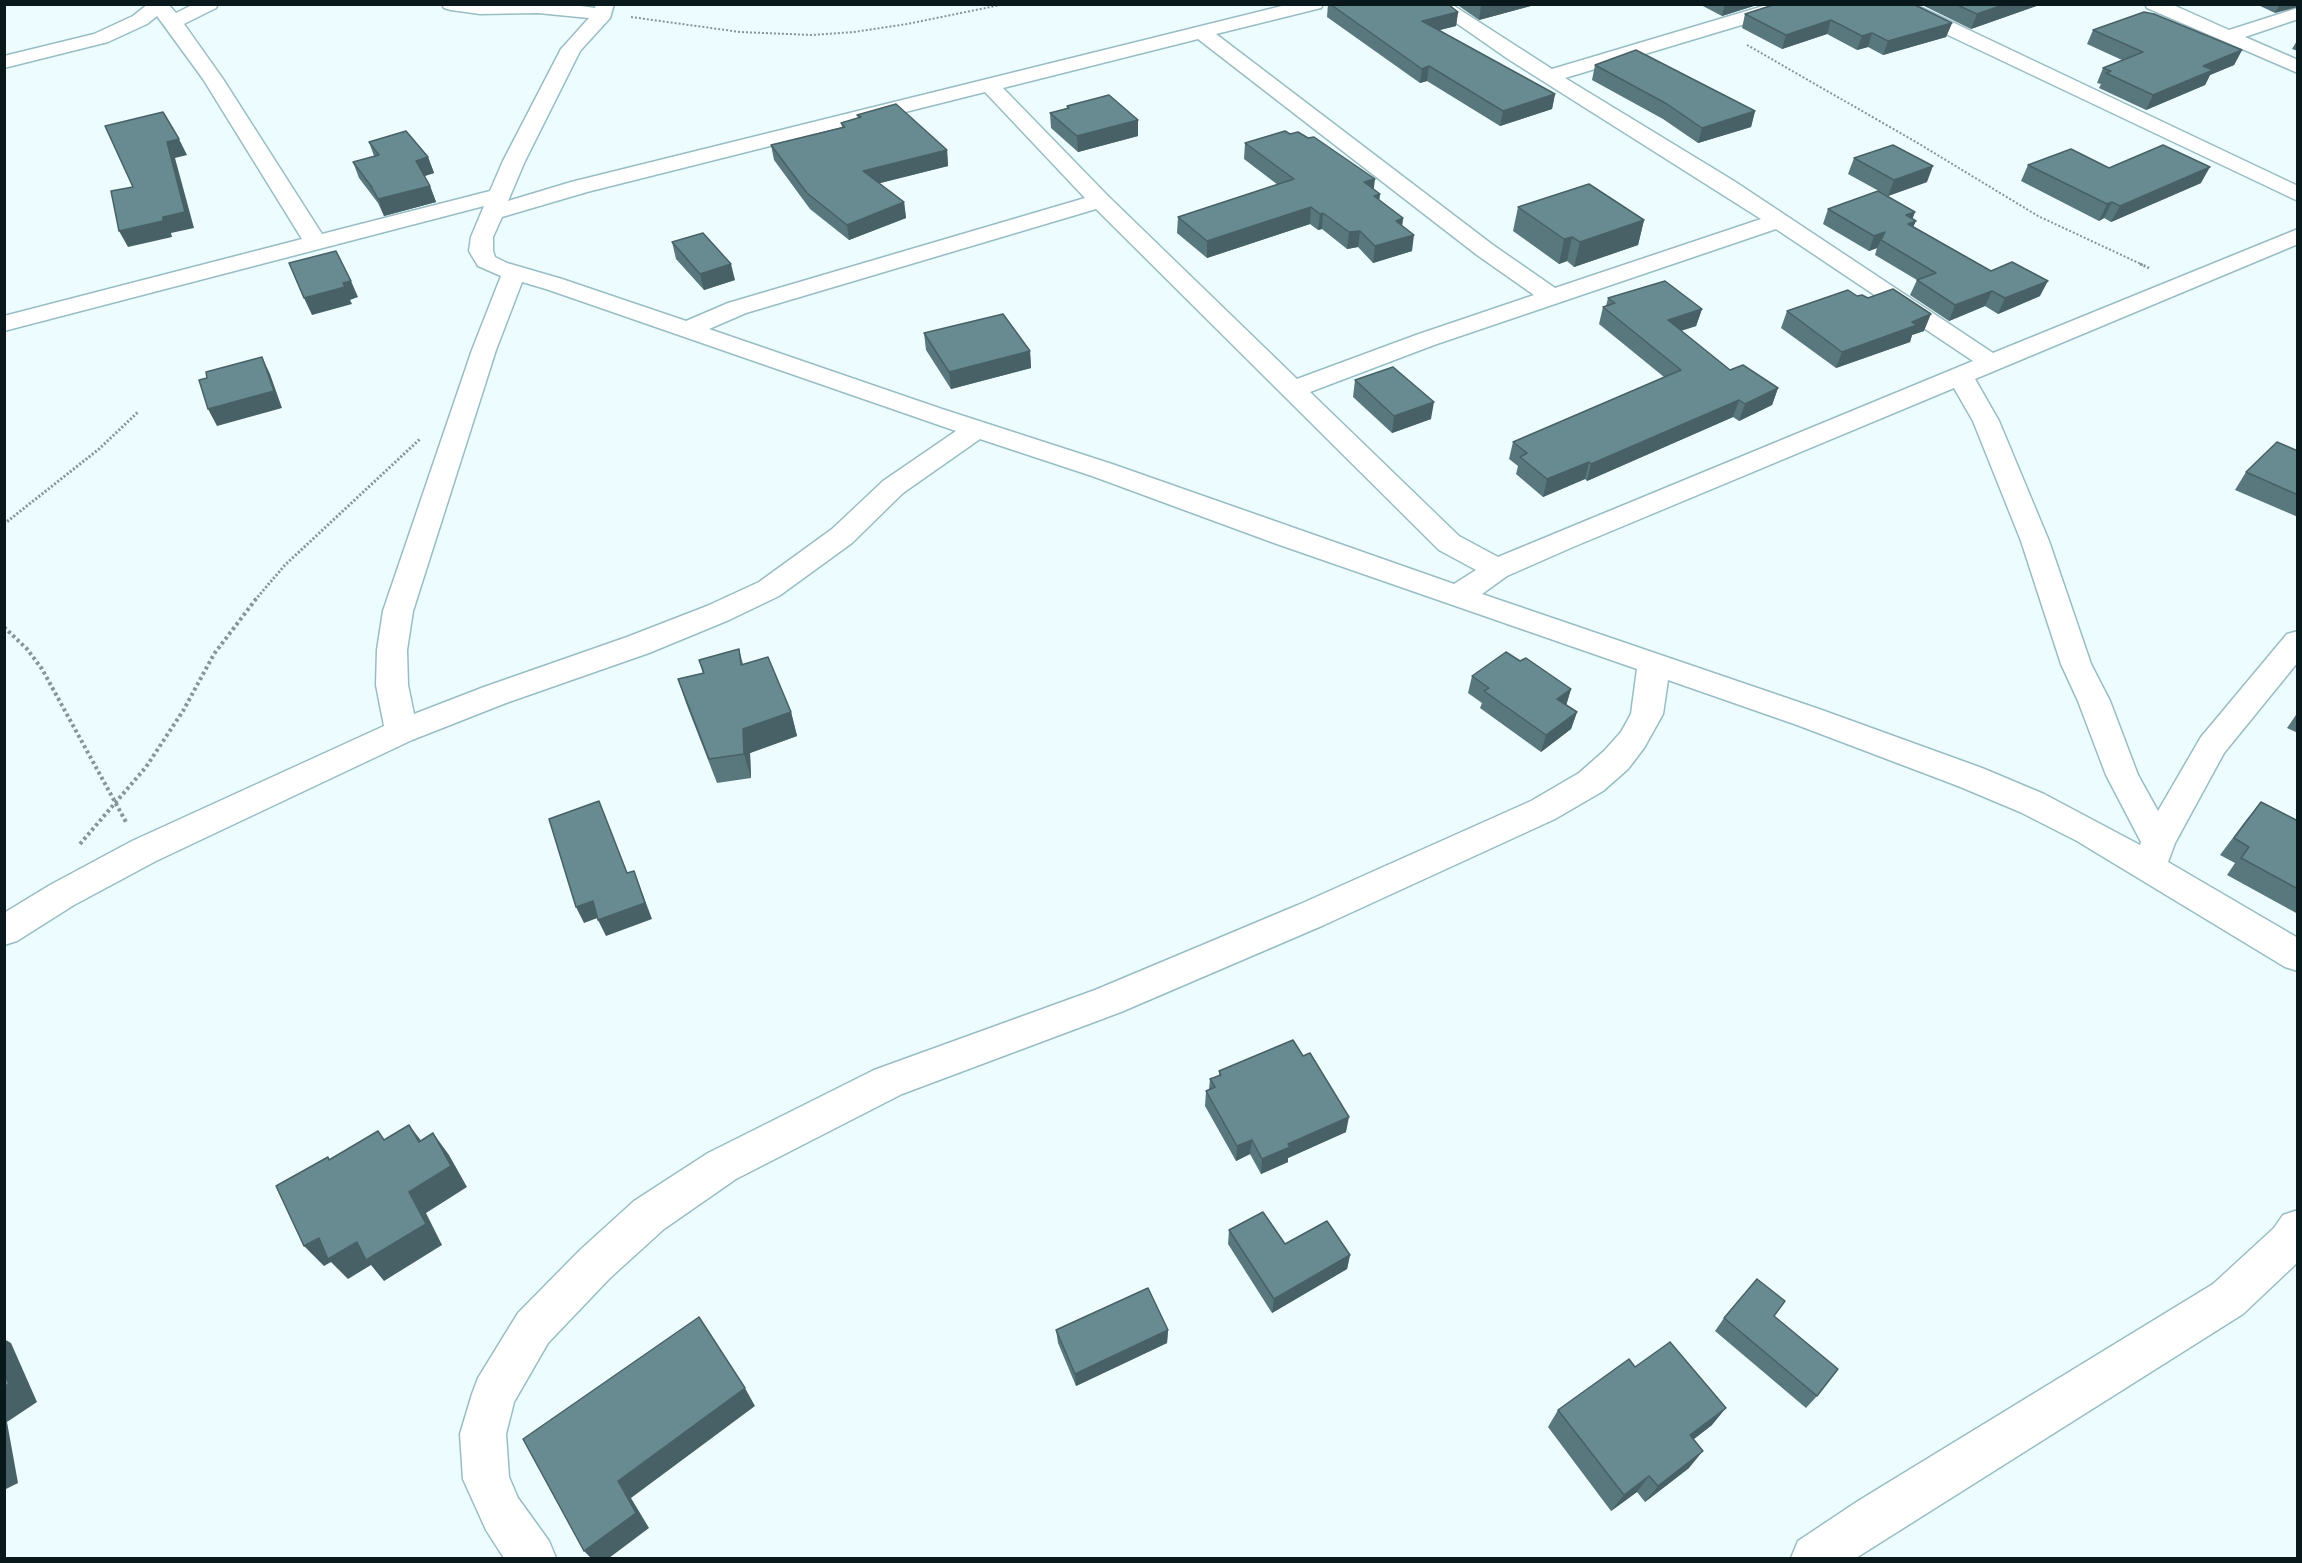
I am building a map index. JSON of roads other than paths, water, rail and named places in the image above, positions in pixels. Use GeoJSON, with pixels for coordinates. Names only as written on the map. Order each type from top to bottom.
{"type":"FeatureCollection","features":[{"type":"Feature","properties":{"kind":"street"},"geometry":{"type":"LineString","coordinates":[[173,22],[209,4]]}},
{"type":"Feature","properties":{"kind":"street"},"geometry":{"type":"LineString","coordinates":[[451,4],[480,8],[604,9]]}},
{"type":"Feature","properties":{"kind":"street"},"geometry":{"type":"LineString","coordinates":[[4,324],[316,243],[579,187],[1314,4]]}},
{"type":"Feature","properties":{"kind":"street"},"geometry":{"type":"LineString","coordinates":[[1438,4],[1779,221],[1992,363]]}},
{"type":"Feature","properties":{"kind":"street"},"geometry":{"type":"LineString","coordinates":[[1550,76],[1791,4]]}},
{"type":"Feature","properties":{"kind":"street"},"geometry":{"type":"LineString","coordinates":[[1898,4],[2298,195]]}},
{"type":"Feature","properties":{"kind":"street"},"geometry":{"type":"LineString","coordinates":[[2154,4],[2298,67]]}},
{"type":"Feature","properties":{"kind":"street"},"geometry":{"type":"LineString","coordinates":[[4,62],[101,38],[140,20],[158,5],[173,22],[213,79],[316,243]]}},
{"type":"Feature","properties":{"kind":"street"},"geometry":{"type":"LineString","coordinates":[[604,9],[572,49],[514,161],[482,237],[481,251],[486,261],[499,268],[933,415],[978,428],[1808,717],[1970,777],[2089,832],[2154,855],[2298,956]]}},
{"type":"Feature","properties":{"kind":"street"},"geometry":{"type":"LineString","coordinates":[[2229,36],[2298,13]]}},
{"type":"Feature","properties":{"kind":"street"},"geometry":{"type":"LineString","coordinates":[[1201,32],[1485,250],[1553,298]]}},
{"type":"Feature","properties":{"kind":"street"},"geometry":{"type":"LineString","coordinates":[[988,84],[1100,201],[1449,543],[1497,569]]}},
{"type":"Feature","properties":{"kind":"street"},"geometry":{"type":"LineString","coordinates":[[686,330],[737,308],[1100,201]]}},
{"type":"Feature","properties":{"kind":"street"},"geometry":{"type":"LineString","coordinates":[[1294,389],[1425,340],[1779,221]]}},
{"type":"Feature","properties":{"kind":"street"},"geometry":{"type":"LineString","coordinates":[[1458,596],[1497,569],[2180,283],[2298,236]]}},
{"type":"Feature","properties":{"kind":"street"},"geometry":{"type":"LineString","coordinates":[[401,732],[392,685],[392,650],[398,611],[496,316],[514,272]]}},
{"type":"Feature","properties":{"kind":"street"},"geometry":{"type":"LineString","coordinates":[[1960,376],[1986,422],[2035,541],[2076,664],[2094,701],[2154,855]]}},
{"type":"Feature","properties":{"kind":"street"},"geometry":{"type":"LineString","coordinates":[[4,931],[62,895],[144,851],[401,732],[495,695],[638,645],[770,589],[842,536],[892,487],[978,428]]}},
{"type":"Feature","properties":{"kind":"street"},"geometry":{"type":"LineString","coordinates":[[2154,855],[2212,746],[2298,641]]}},
{"type":"Feature","properties":{"kind":"street"},"geometry":{"type":"LineString","coordinates":[[532,1558],[502,1514],[486,1479],[483,1434],[494,1394],[533,1328],[595,1264],[649,1215],[722,1166],[888,1082],[1108,1001],[1311,915],[1543,810],[1591,782],[1634,740],[1647,714],[1652,689],[1653,663]]}},
{"type":"Feature","properties":{"kind":"street"},"geometry":{"type":"LineString","coordinates":[[1815,1558],[1894,1506],[2228,1299],[2289,1242],[2298,1229]]}}]}
